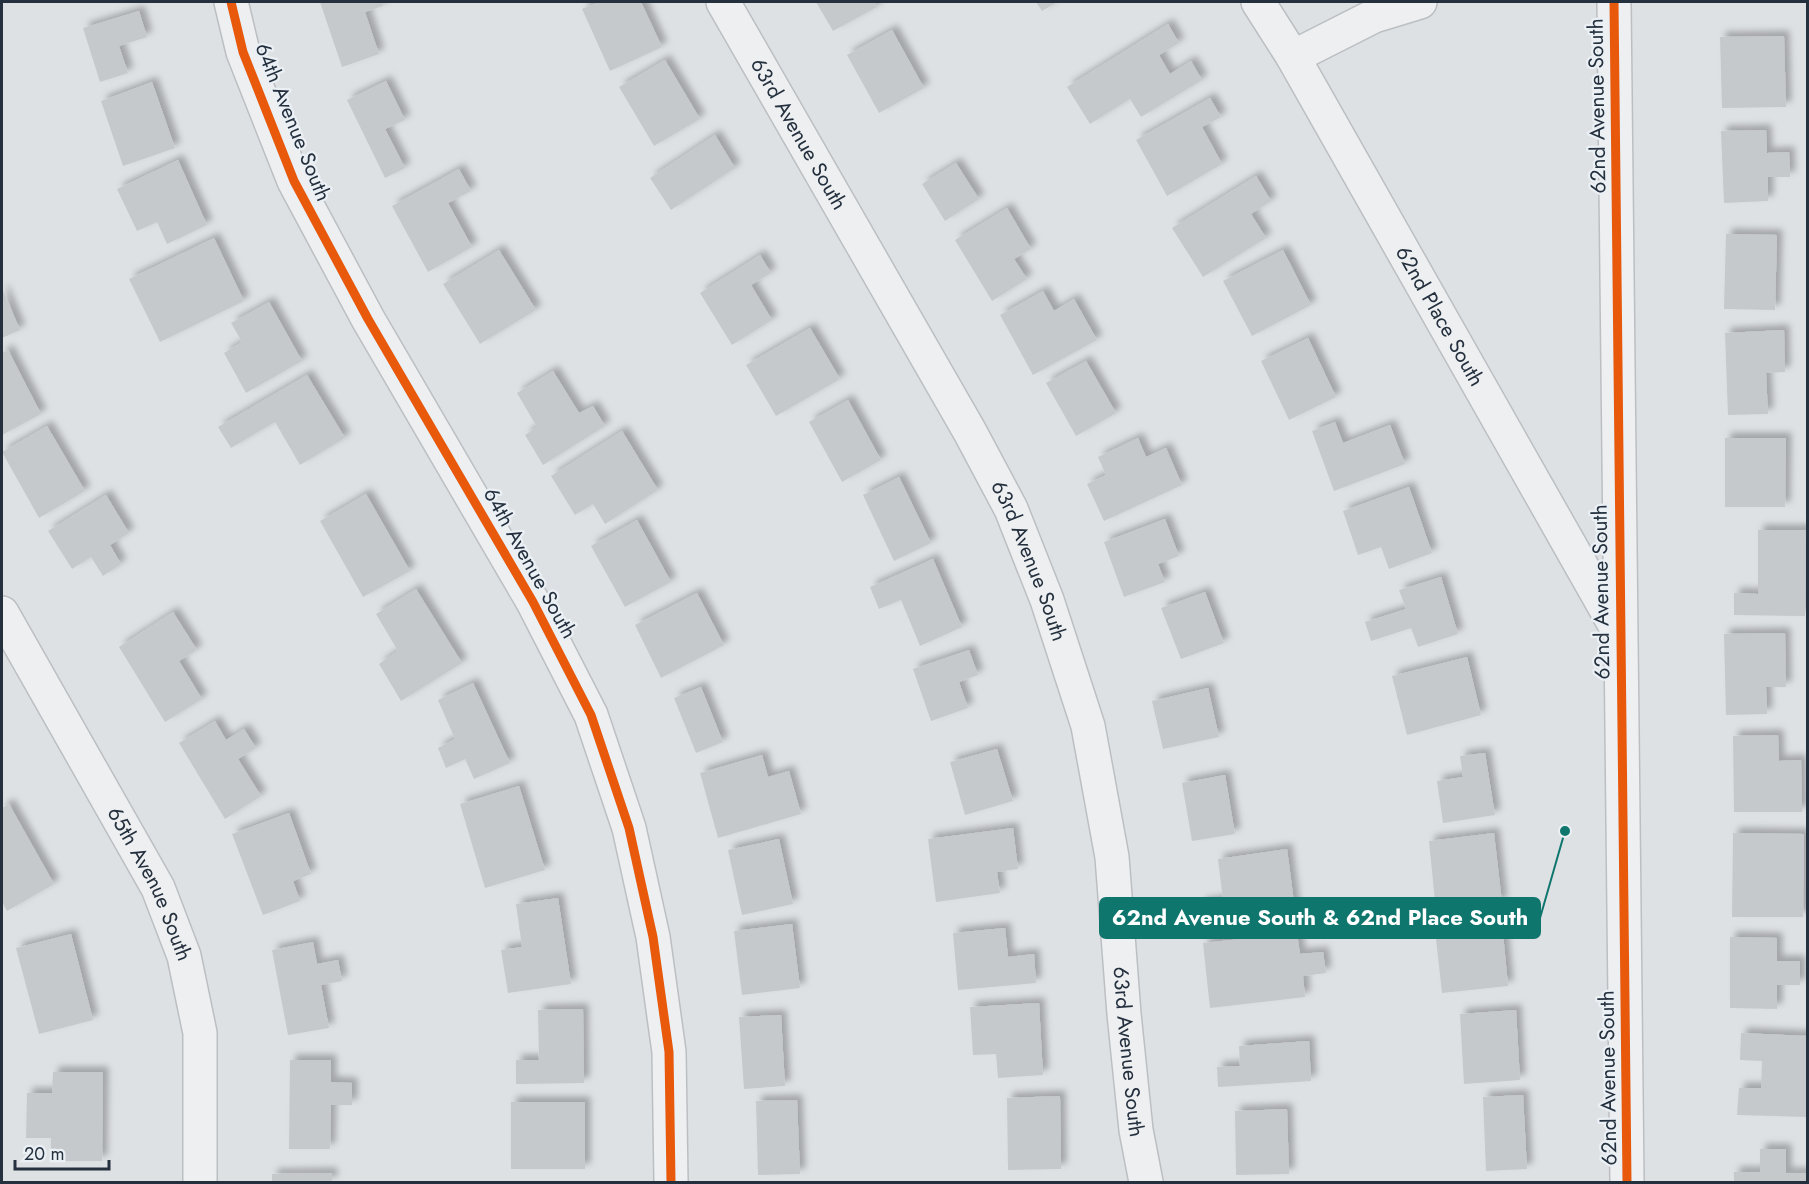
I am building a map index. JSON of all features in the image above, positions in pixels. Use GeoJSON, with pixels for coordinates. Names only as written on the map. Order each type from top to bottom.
{"type":"FeatureCollection","features":[{"type":"Feature","properties":{"kind":"street","name":"64th Avenue South"},"geometry":{"type":"LineString","coordinates":[[231,2],[243,52],[294,181],[368,319],[533,602],[591,715],[629,828],[653,937],[669,1052],[671,1182]]}},
{"type":"Feature","properties":{"kind":"street","name":"63rd Avenue South"},"geometry":{"type":"LineString","coordinates":[[723,2],[1001,490],[1011,509],[1047,600],[1088,726],[1112,857],[1136,1130],[1146,1182]]}},
{"type":"Feature","properties":{"kind":"street","name":"62nd Place South"},"geometry":{"type":"LineString","coordinates":[[1258,2],[1293,57],[1620,633]]}},
{"type":"Feature","properties":{"kind":"street"},"geometry":{"type":"LineString","coordinates":[[1293,57],[1374,16],[1420,2]]}},
{"type":"Feature","properties":{"kind":"street","name":"62nd Avenue South"},"geometry":{"type":"LineString","coordinates":[[1614,2],[1627,1182]]}},
{"type":"Feature","properties":{"kind":"street","name":"65th Avenue South"},"geometry":{"type":"LineString","coordinates":[[4,623],[158,888],[184,956],[200,1033],[200,1182]]}},
{"type":"Feature","properties":{"kind":"building"},"geometry":{"type":"Polygon","coordinates":[[[320,2],[382,2],[383,6],[365,12],[379,54],[342,67],[320,2]]]}},
{"type":"Feature","properties":{"kind":"building"},"geometry":{"type":"Polygon","coordinates":[[[599,2],[641,2],[662,47],[610,71],[582,9],[599,2]]]}},
{"type":"Feature","properties":{"kind":"building"},"geometry":{"type":"Polygon","coordinates":[[[816,2],[874,2],[877,7],[833,31],[816,2]]]}},
{"type":"Feature","properties":{"kind":"building"},"geometry":{"type":"Polygon","coordinates":[[[1036,2],[1057,2],[1042,11],[1036,2]]]}},
{"type":"Feature","properties":{"kind":"building"},"geometry":{"type":"Polygon","coordinates":[[[139,11],[147,37],[119,46],[128,73],[100,82],[83,28],[139,11]]]}},
{"type":"Feature","properties":{"kind":"building"},"geometry":{"type":"Polygon","coordinates":[[[1168,24],[1179,43],[1159,55],[1170,74],[1191,61],[1202,80],[1141,117],[1130,99],[1090,124],[1067,87],[1168,24]]]}},
{"type":"Feature","properties":{"kind":"building"},"geometry":{"type":"Polygon","coordinates":[[[892,30],[924,88],[879,113],[847,55],[892,30]]]}},
{"type":"Feature","properties":{"kind":"building"},"geometry":{"type":"Polygon","coordinates":[[[1784,36],[1786,107],[1722,108],[1720,37],[1784,36]]]}},
{"type":"Feature","properties":{"kind":"building"},"geometry":{"type":"Polygon","coordinates":[[[665,60],[700,119],[654,146],[619,87],[665,60]]]}},
{"type":"Feature","properties":{"kind":"building"},"geometry":{"type":"Polygon","coordinates":[[[386,81],[405,120],[385,129],[405,168],[385,178],[347,100],[386,81]]]}},
{"type":"Feature","properties":{"kind":"building"},"geometry":{"type":"Polygon","coordinates":[[[152,82],[175,148],[123,166],[101,101],[152,82]]]}},
{"type":"Feature","properties":{"kind":"building"},"geometry":{"type":"Polygon","coordinates":[[[1210,98],[1221,117],[1202,127],[1222,164],[1167,196],[1136,140],[1210,98]]]}},
{"type":"Feature","properties":{"kind":"building"},"geometry":{"type":"Polygon","coordinates":[[[1766,130],[1767,153],[1789,152],[1790,177],[1768,177],[1768,201],[1724,203],[1721,131],[1766,130]]]}},
{"type":"Feature","properties":{"kind":"building"},"geometry":{"type":"Polygon","coordinates":[[[715,135],[735,168],[671,210],[650,178],[715,135]]]}},
{"type":"Feature","properties":{"kind":"building"},"geometry":{"type":"Polygon","coordinates":[[[178,160],[207,225],[167,244],[157,222],[137,231],[117,189],[178,160]]]}},
{"type":"Feature","properties":{"kind":"building"},"geometry":{"type":"Polygon","coordinates":[[[956,163],[979,199],[945,221],[922,184],[956,163]]]}},
{"type":"Feature","properties":{"kind":"building"},"geometry":{"type":"Polygon","coordinates":[[[459,169],[471,191],[448,203],[472,247],[428,272],[392,206],[459,169]]]}},
{"type":"Feature","properties":{"kind":"building"},"geometry":{"type":"Polygon","coordinates":[[[1256,176],[1271,201],[1251,214],[1266,238],[1203,277],[1172,228],[1256,176]]]}},
{"type":"Feature","properties":{"kind":"building"},"geometry":{"type":"Polygon","coordinates":[[[1007,208],[1031,249],[1014,259],[1027,279],[992,301],[955,240],[1007,208]]]}},
{"type":"Feature","properties":{"kind":"building"},"geometry":{"type":"Polygon","coordinates":[[[1726,234],[1777,235],[1775,310],[1724,309],[1726,234]]]}},
{"type":"Feature","properties":{"kind":"building"},"geometry":{"type":"Polygon","coordinates":[[[214,238],[244,301],[160,342],[129,279],[214,238]]]}},
{"type":"Feature","properties":{"kind":"building"},"geometry":{"type":"Polygon","coordinates":[[[499,250],[536,310],[480,344],[443,284],[499,250]]]}},
{"type":"Feature","properties":{"kind":"building"},"geometry":{"type":"Polygon","coordinates":[[[1283,250],[1311,305],[1252,336],[1223,281],[1283,250]]]}},
{"type":"Feature","properties":{"kind":"building"},"geometry":{"type":"Polygon","coordinates":[[[760,255],[771,273],[751,285],[772,320],[732,345],[700,293],[760,255]]]}},
{"type":"Feature","properties":{"kind":"building"},"geometry":{"type":"Polygon","coordinates":[[[2,288],[20,330],[2,338],[2,288]]]}},
{"type":"Feature","properties":{"kind":"building"},"geometry":{"type":"Polygon","coordinates":[[[1043,291],[1054,311],[1074,299],[1097,340],[1033,375],[1000,315],[1043,291]]]}},
{"type":"Feature","properties":{"kind":"building"},"geometry":{"type":"Polygon","coordinates":[[[269,302],[302,361],[246,393],[224,353],[242,342],[231,323],[269,302]]]}},
{"type":"Feature","properties":{"kind":"building"},"geometry":{"type":"Polygon","coordinates":[[[810,328],[840,379],[776,416],[746,365],[810,328]]]}},
{"type":"Feature","properties":{"kind":"building"},"geometry":{"type":"Polygon","coordinates":[[[1784,330],[1785,372],[1766,373],[1768,414],[1728,415],[1725,333],[1784,330]]]}},
{"type":"Feature","properties":{"kind":"building"},"geometry":{"type":"Polygon","coordinates":[[[1308,338],[1336,397],[1289,420],[1261,361],[1308,338]]]}},
{"type":"Feature","properties":{"kind":"building"},"geometry":{"type":"Polygon","coordinates":[[[8,350],[41,414],[2,435],[2,353],[8,350]]]}},
{"type":"Feature","properties":{"kind":"building"},"geometry":{"type":"Polygon","coordinates":[[[1086,361],[1116,413],[1076,436],[1046,383],[1086,361]]]}},
{"type":"Feature","properties":{"kind":"building"},"geometry":{"type":"Polygon","coordinates":[[[553,371],[579,413],[593,406],[605,426],[543,465],[525,435],[537,427],[517,393],[553,371]]]}},
{"type":"Feature","properties":{"kind":"building"},"geometry":{"type":"Polygon","coordinates":[[[307,375],[345,438],[300,465],[275,422],[231,448],[218,427],[307,375]]]}},
{"type":"Feature","properties":{"kind":"building"},"geometry":{"type":"Polygon","coordinates":[[[848,400],[881,460],[842,482],[809,422],[848,400]]]}},
{"type":"Feature","properties":{"kind":"building"},"geometry":{"type":"Polygon","coordinates":[[[1335,422],[1343,443],[1390,425],[1405,464],[1334,491],[1312,431],[1335,422]]]}},
{"type":"Feature","properties":{"kind":"building"},"geometry":{"type":"Polygon","coordinates":[[[47,426],[85,491],[39,518],[2,452],[47,426]]]}},
{"type":"Feature","properties":{"kind":"building"},"geometry":{"type":"Polygon","coordinates":[[[622,431],[658,490],[605,524],[593,504],[575,515],[551,476],[622,431]]]}},
{"type":"Feature","properties":{"kind":"building"},"geometry":{"type":"Polygon","coordinates":[[[1138,438],[1146,457],[1166,448],[1182,485],[1104,521],[1087,484],[1106,475],[1098,457],[1138,438]]]}},
{"type":"Feature","properties":{"kind":"building"},"geometry":{"type":"Polygon","coordinates":[[[1725,438],[1786,438],[1785,507],[1725,507],[1725,438]]]}},
{"type":"Feature","properties":{"kind":"building"},"geometry":{"type":"Polygon","coordinates":[[[899,477],[931,543],[894,561],[863,495],[899,477]]]}},
{"type":"Feature","properties":{"kind":"building"},"geometry":{"type":"Polygon","coordinates":[[[1409,487],[1432,553],[1389,569],[1381,547],[1358,555],[1343,511],[1409,487]]]}},
{"type":"Feature","properties":{"kind":"building"},"geometry":{"type":"Polygon","coordinates":[[[366,494],[410,571],[363,597],[320,521],[366,494]]]}},
{"type":"Feature","properties":{"kind":"building"},"geometry":{"type":"Polygon","coordinates":[[[106,495],[129,533],[110,545],[121,564],[103,576],[91,557],[72,569],[48,531],[106,495]]]}},
{"type":"Feature","properties":{"kind":"building"},"geometry":{"type":"Polygon","coordinates":[[[1165,519],[1179,556],[1158,564],[1165,582],[1124,597],[1104,542],[1165,519]]]}},
{"type":"Feature","properties":{"kind":"building"},"geometry":{"type":"Polygon","coordinates":[[[637,520],[671,582],[625,607],[591,546],[637,520]]]}},
{"type":"Feature","properties":{"kind":"building"},"geometry":{"type":"Polygon","coordinates":[[[1758,530],[1806,530],[1805,616],[1734,615],[1734,593],[1758,594],[1758,530]]]}},
{"type":"Feature","properties":{"kind":"building"},"geometry":{"type":"Polygon","coordinates":[[[933,559],[962,627],[920,646],[901,600],[879,609],[870,587],[933,559]]]}},
{"type":"Feature","properties":{"kind":"building"},"geometry":{"type":"Polygon","coordinates":[[[1441,577],[1458,634],[1418,647],[1411,628],[1371,641],[1365,622],[1406,609],[1399,590],[1441,577]]]}},
{"type":"Feature","properties":{"kind":"building"},"geometry":{"type":"Polygon","coordinates":[[[416,589],[462,663],[401,701],[379,664],[398,651],[376,614],[416,589]]]}},
{"type":"Feature","properties":{"kind":"building"},"geometry":{"type":"Polygon","coordinates":[[[1205,592],[1224,643],[1181,659],[1161,608],[1205,592]]]}},
{"type":"Feature","properties":{"kind":"building"},"geometry":{"type":"Polygon","coordinates":[[[697,593],[724,645],[661,678],[635,625],[697,593]]]}},
{"type":"Feature","properties":{"kind":"building"},"geometry":{"type":"Polygon","coordinates":[[[173,612],[197,650],[179,661],[202,699],[165,722],[119,647],[173,612]]]}},
{"type":"Feature","properties":{"kind":"building"},"geometry":{"type":"Polygon","coordinates":[[[1785,633],[1786,687],[1766,687],[1767,714],[1726,715],[1724,634],[1785,633]]]}},
{"type":"Feature","properties":{"kind":"building"},"geometry":{"type":"Polygon","coordinates":[[[969,650],[978,675],[959,682],[968,708],[931,721],[913,669],[969,650]]]}},
{"type":"Feature","properties":{"kind":"building"},"geometry":{"type":"Polygon","coordinates":[[[1467,657],[1481,715],[1407,735],[1392,676],[1467,657]]]}},
{"type":"Feature","properties":{"kind":"building"},"geometry":{"type":"Polygon","coordinates":[[[473,683],[510,763],[474,779],[465,759],[446,768],[438,748],[455,739],[438,700],[473,683]]]}},
{"type":"Feature","properties":{"kind":"building"},"geometry":{"type":"Polygon","coordinates":[[[701,687],[723,742],[696,753],[674,698],[701,687]]]}},
{"type":"Feature","properties":{"kind":"building"},"geometry":{"type":"Polygon","coordinates":[[[1208,688],[1219,737],[1163,749],[1152,701],[1208,688]]]}},
{"type":"Feature","properties":{"kind":"building"},"geometry":{"type":"Polygon","coordinates":[[[215,721],[226,740],[244,729],[256,748],[238,759],[261,796],[225,819],[179,743],[215,721]]]}},
{"type":"Feature","properties":{"kind":"building"},"geometry":{"type":"Polygon","coordinates":[[[1778,735],[1779,761],[1801,760],[1802,812],[1734,812],[1733,736],[1778,735]]]}},
{"type":"Feature","properties":{"kind":"building"},"geometry":{"type":"Polygon","coordinates":[[[997,749],[1013,801],[965,815],[950,762],[997,749]]]}},
{"type":"Feature","properties":{"kind":"building"},"geometry":{"type":"Polygon","coordinates":[[[1485,753],[1495,815],[1443,823],[1437,781],[1463,777],[1460,756],[1485,753]]]}},
{"type":"Feature","properties":{"kind":"building"},"geometry":{"type":"Polygon","coordinates":[[[762,755],[768,777],[789,771],[801,814],[718,838],[700,773],[762,755]]]}},
{"type":"Feature","properties":{"kind":"building"},"geometry":{"type":"Polygon","coordinates":[[[1225,775],[1235,834],[1192,841],[1182,783],[1225,775]]]}},
{"type":"Feature","properties":{"kind":"building"},"geometry":{"type":"Polygon","coordinates":[[[519,786],[545,870],[485,888],[460,804],[519,786]]]}},
{"type":"Feature","properties":{"kind":"building"},"geometry":{"type":"Polygon","coordinates":[[[9,804],[54,884],[7,911],[2,902],[2,808],[9,804]]]}},
{"type":"Feature","properties":{"kind":"building"},"geometry":{"type":"Polygon","coordinates":[[[289,813],[311,874],[293,881],[300,901],[263,915],[232,834],[289,813]]]}},
{"type":"Feature","properties":{"kind":"building"},"geometry":{"type":"Polygon","coordinates":[[[1013,828],[1018,869],[997,872],[1000,893],[936,902],[928,839],[1013,828]]]}},
{"type":"Feature","properties":{"kind":"building"},"geometry":{"type":"Polygon","coordinates":[[[1494,833],[1502,903],[1436,911],[1429,841],[1494,833]]]}},
{"type":"Feature","properties":{"kind":"building"},"geometry":{"type":"Polygon","coordinates":[[[1733,833],[1804,834],[1803,917],[1732,917],[1733,833]]]}},
{"type":"Feature","properties":{"kind":"building"},"geometry":{"type":"Polygon","coordinates":[[[779,839],[793,904],[742,915],[728,850],[779,839]]]}},
{"type":"Feature","properties":{"kind":"building"},"geometry":{"type":"Polygon","coordinates":[[[1287,849],[1295,910],[1203,923],[1200,903],[1223,900],[1218,859],[1287,849]]]}},
{"type":"Feature","properties":{"kind":"building"},"geometry":{"type":"Polygon","coordinates":[[[558,898],[571,984],[508,993],[501,950],[522,947],[516,904],[558,898]]]}},
{"type":"Feature","properties":{"kind":"building"},"geometry":{"type":"Polygon","coordinates":[[[1502,923],[1508,986],[1442,993],[1435,930],[1502,923]]]}},
{"type":"Feature","properties":{"kind":"building"},"geometry":{"type":"Polygon","coordinates":[[[792,924],[800,988],[742,995],[734,931],[792,924]]]}},
{"type":"Feature","properties":{"kind":"building"},"geometry":{"type":"Polygon","coordinates":[[[1005,928],[1008,957],[1034,954],[1036,983],[958,990],[953,933],[1005,928]]]}},
{"type":"Feature","properties":{"kind":"building"},"geometry":{"type":"Polygon","coordinates":[[[1297,933],[1300,954],[1323,952],[1326,973],[1303,976],[1305,997],[1210,1008],[1203,943],[1297,933]]]}},
{"type":"Feature","properties":{"kind":"building"},"geometry":{"type":"Polygon","coordinates":[[[71,934],[93,1020],[39,1034],[16,948],[71,934]]]}},
{"type":"Feature","properties":{"kind":"building"},"geometry":{"type":"Polygon","coordinates":[[[1730,937],[1777,938],[1777,961],[1800,961],[1800,985],[1777,985],[1777,1009],[1730,1008],[1730,937]]]}},
{"type":"Feature","properties":{"kind":"building"},"geometry":{"type":"Polygon","coordinates":[[[313,942],[317,964],[338,960],[342,981],[321,985],[329,1028],[288,1035],[272,950],[313,942]]]}},
{"type":"Feature","properties":{"kind":"building"},"geometry":{"type":"Polygon","coordinates":[[[1039,1003],[1043,1075],[998,1078],[996,1054],[973,1055],[970,1007],[1039,1003]]]}},
{"type":"Feature","properties":{"kind":"building"},"geometry":{"type":"Polygon","coordinates":[[[583,1009],[584,1083],[516,1084],[516,1060],[539,1060],[538,1010],[583,1009]]]}},
{"type":"Feature","properties":{"kind":"building"},"geometry":{"type":"Polygon","coordinates":[[[1516,1010],[1520,1080],[1464,1084],[1460,1014],[1516,1010]]]}},
{"type":"Feature","properties":{"kind":"building"},"geometry":{"type":"Polygon","coordinates":[[[781,1015],[785,1086],[744,1089],[739,1017],[781,1015]]]}},
{"type":"Feature","properties":{"kind":"building"},"geometry":{"type":"Polygon","coordinates":[[[1741,1033],[1808,1036],[1807,1117],[1737,1115],[1739,1088],[1761,1088],[1762,1061],[1740,1060],[1741,1033]]]}},
{"type":"Feature","properties":{"kind":"building"},"geometry":{"type":"Polygon","coordinates":[[[1309,1041],[1311,1081],[1218,1087],[1217,1067],[1240,1066],[1239,1046],[1309,1041]]]}},
{"type":"Feature","properties":{"kind":"building"},"geometry":{"type":"Polygon","coordinates":[[[290,1060],[331,1060],[331,1082],[352,1083],[352,1105],[331,1105],[330,1149],[289,1149],[290,1060]]]}},
{"type":"Feature","properties":{"kind":"building"},"geometry":{"type":"Polygon","coordinates":[[[53,1072],[103,1072],[102,1161],[51,1161],[51,1138],[26,1138],[27,1093],[52,1093],[53,1072]]]}},
{"type":"Feature","properties":{"kind":"building"},"geometry":{"type":"Polygon","coordinates":[[[1523,1095],[1527,1169],[1486,1171],[1483,1097],[1523,1095]]]}},
{"type":"Feature","properties":{"kind":"building"},"geometry":{"type":"Polygon","coordinates":[[[1060,1096],[1061,1169],[1008,1170],[1007,1098],[1060,1096]]]}},
{"type":"Feature","properties":{"kind":"building"},"geometry":{"type":"Polygon","coordinates":[[[797,1100],[800,1174],[758,1175],[756,1101],[797,1100]]]}},
{"type":"Feature","properties":{"kind":"building"},"geometry":{"type":"Polygon","coordinates":[[[511,1102],[585,1102],[585,1169],[511,1169],[511,1102]]]}},
{"type":"Feature","properties":{"kind":"building"},"geometry":{"type":"Polygon","coordinates":[[[1287,1109],[1289,1174],[1236,1175],[1235,1111],[1287,1109]]]}},
{"type":"Feature","properties":{"kind":"building"},"geometry":{"type":"Polygon","coordinates":[[[1760,1149],[1786,1149],[1786,1173],[1808,1173],[1808,1182],[1734,1182],[1734,1172],[1760,1172],[1760,1149]]]}},
{"type":"Feature","properties":{"kind":"building"},"geometry":{"type":"Polygon","coordinates":[[[332,1173],[332,1182],[272,1182],[272,1174],[332,1173]]]}},
{"type":"Feature","properties":{"kind":"cycle path"},"geometry":{"type":"LineString","coordinates":[[231,2],[243,52],[294,181],[368,319],[533,602],[591,715],[629,828],[653,937],[669,1052],[671,1182]]}},
{"type":"Feature","properties":{"kind":"cycle path"},"geometry":{"type":"LineString","coordinates":[[1614,2],[1627,1182]]}},
{"type":"Feature","properties":{"kind":"place","name":"62nd Avenue South & 62nd Place South"},"geometry":{"type":"Point","coordinates":[1565,831]}}]}
